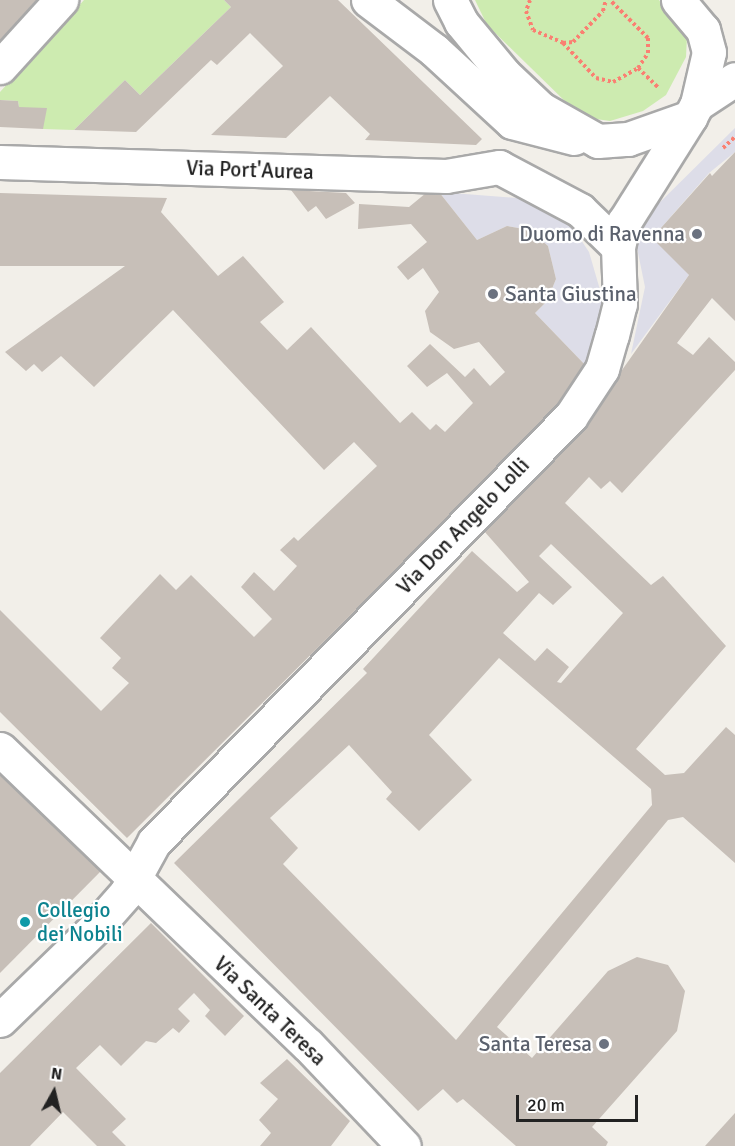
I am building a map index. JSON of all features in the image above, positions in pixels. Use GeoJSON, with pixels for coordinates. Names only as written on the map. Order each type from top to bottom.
{"type":"FeatureCollection","features":[{"type":"Feature","properties":{"kind":"street"},"geometry":{"type":"LineString","coordinates":[[0,67],[61,0]]}},
{"type":"Feature","properties":{"kind":"street"},"geometry":{"type":"LineString","coordinates":[[368,0],[434,50],[512,123],[598,141],[628,140],[684,105],[735,79]]}},
{"type":"Feature","properties":{"kind":"street"},"geometry":{"type":"LineString","coordinates":[[450,0],[462,22],[504,74],[541,109],[598,141]]}},
{"type":"Feature","properties":{"kind":"street"},"geometry":{"type":"LineString","coordinates":[[678,0],[703,30],[710,52],[684,105]]}},
{"type":"Feature","properties":{"kind":"street"},"geometry":{"type":"LineString","coordinates":[[504,74],[512,123],[511,153],[499,167],[580,210],[618,247]]}},
{"type":"Feature","properties":{"kind":"street","name":"Via Don Angelo Lolli"},"geometry":{"type":"LineString","coordinates":[[0,1020],[96,927],[133,879],[154,842],[571,416],[602,369],[612,335],[622,278],[618,247],[633,203],[684,105]]}},
{"type":"Feature","properties":{"kind":"street","name":"Via Port'Aurea"},"geometry":{"type":"LineString","coordinates":[[0,162],[446,176],[499,167]]}},
{"type":"Feature","properties":{"kind":"street","name":"Via Santa Teresa"},"geometry":{"type":"LineString","coordinates":[[0,749],[308,1045],[404,1146]]}},
{"type":"Feature","properties":{"kind":"path"},"geometry":{"type":"LineString","coordinates":[[525,0],[533,30],[563,43],[596,78],[613,82],[638,68],[648,53],[648,38],[608,0],[603,11],[573,42],[563,43]]}},
{"type":"Feature","properties":{"kind":"path"},"geometry":{"type":"LineString","coordinates":[[527,5],[530,0]]}},
{"type":"Feature","properties":{"kind":"path"},"geometry":{"type":"LineString","coordinates":[[638,68],[684,105]]}},
{"type":"Feature","properties":{"kind":"path"},"geometry":{"type":"LineString","coordinates":[[723,148],[735,137]]}},
{"type":"Feature","properties":{"kind":"green space"},"geometry":{"type":"Polygon","coordinates":[[[84,0],[224,0],[231,7],[140,95],[125,80],[74,130],[43,129],[19,107],[18,101],[0,100],[0,92],[84,0]]]}},
{"type":"Feature","properties":{"kind":"green space"},"geometry":{"type":"Polygon","coordinates":[[[475,0],[659,0],[687,36],[686,57],[666,95],[643,111],[610,121],[589,118],[573,109],[487,25],[475,0]]]}},
{"type":"Feature","properties":{"kind":"shaded area"},"geometry":{"type":"Polygon","coordinates":[[[735,128],[735,152],[709,173],[660,229],[659,240],[689,275],[631,354],[645,287],[636,243],[641,221],[735,128]]]}},
{"type":"Feature","properties":{"kind":"shaded area"},"geometry":{"type":"Polygon","coordinates":[[[439,192],[529,199],[565,216],[589,252],[603,300],[589,369],[535,313],[547,301],[556,279],[548,246],[530,230],[507,226],[477,240],[439,192]]]}},
{"type":"Feature","properties":{"kind":"building"},"geometry":{"type":"Polygon","coordinates":[[[0,0],[42,0],[0,47],[0,0]]]}},
{"type":"Feature","properties":{"kind":"building"},"geometry":{"type":"Polygon","coordinates":[[[224,0],[338,0],[482,139],[476,145],[365,140],[370,134],[330,96],[286,138],[211,135],[283,66],[250,33],[217,65],[211,60],[136,132],[74,130],[125,80],[140,95],[231,7],[224,0]]]}},
{"type":"Feature","properties":{"kind":"building"},"geometry":{"type":"Polygon","coordinates":[[[0,100],[18,101],[19,107],[47,108],[43,129],[0,127],[0,100]]]}},
{"type":"Feature","properties":{"kind":"building"},"geometry":{"type":"Polygon","coordinates":[[[735,152],[735,321],[712,298],[677,343],[693,355],[709,337],[735,362],[735,370],[622,493],[610,481],[601,489],[589,477],[565,503],[651,585],[663,576],[726,646],[636,749],[665,775],[684,773],[726,727],[735,735],[735,863],[683,817],[668,820],[497,1027],[532,1058],[608,971],[637,957],[668,965],[685,991],[677,1031],[592,1127],[608,1142],[606,1146],[516,1146],[463,1099],[457,1103],[443,1089],[418,1111],[174,863],[367,673],[363,669],[472,551],[517,592],[529,582],[484,531],[596,407],[689,275],[656,242],[660,229],[710,173],[712,176],[735,152]],[[551,544],[539,556],[572,587],[553,605],[539,593],[503,633],[535,661],[547,648],[569,667],[557,682],[561,683],[623,613],[551,544]],[[499,658],[429,735],[472,780],[419,831],[386,799],[392,792],[349,745],[270,818],[298,848],[283,864],[456,1040],[652,805],[651,789],[499,658]]]}},
{"type":"Feature","properties":{"kind":"building"},"geometry":{"type":"Polygon","coordinates":[[[291,190],[346,193],[355,203],[326,219],[316,206],[308,212],[291,190]]]}},
{"type":"Feature","properties":{"kind":"building"},"geometry":{"type":"Polygon","coordinates":[[[439,192],[477,240],[507,226],[530,230],[548,246],[556,279],[547,301],[535,313],[589,369],[537,429],[127,838],[0,712],[0,610],[101,711],[129,683],[112,668],[121,658],[100,638],[160,574],[176,590],[191,575],[254,637],[272,619],[241,587],[254,572],[274,591],[297,566],[280,550],[294,537],[298,541],[377,466],[354,442],[324,470],[173,310],[94,387],[61,356],[42,372],[34,364],[26,371],[5,352],[125,266],[0,266],[0,193],[167,198],[161,212],[218,276],[243,256],[284,302],[260,322],[287,350],[311,327],[400,423],[412,412],[430,430],[436,424],[445,432],[473,403],[447,373],[427,387],[407,366],[430,344],[465,377],[474,368],[490,386],[505,372],[479,342],[454,349],[430,332],[425,311],[439,292],[423,268],[408,280],[397,267],[427,242],[411,224],[358,229],[359,204],[409,207],[426,193],[439,192]]]}},
{"type":"Feature","properties":{"kind":"building","name":"Collegio dei Nobili"},"geometry":{"type":"Polygon","coordinates":[[[0,775],[101,871],[0,973],[0,775]]]}},
{"type":"Feature","properties":{"kind":"building"},"geometry":{"type":"Polygon","coordinates":[[[151,923],[244,1016],[225,1036],[205,1016],[210,1010],[194,993],[178,1009],[190,1021],[179,1033],[173,1028],[156,1043],[146,1041],[121,1066],[100,1045],[76,1068],[126,1119],[112,1132],[126,1146],[97,1146],[63,1112],[30,1146],[0,1146],[0,1073],[151,923]]]}},
{"type":"Feature","properties":{"kind":"building"},"geometry":{"type":"Polygon","coordinates":[[[287,1059],[350,1121],[331,1146],[260,1146],[271,1133],[259,1120],[278,1099],[260,1083],[287,1059]]]}},
{"type":"Feature","properties":{"kind":"building"},"geometry":{"type":"Polygon","coordinates":[[[735,1113],[735,1146],[705,1146],[735,1113]]]}},
{"type":"Feature","properties":{"kind":"place","name":"Duomo di Ravenna"},"geometry":{"type":"Point","coordinates":[697,234]}},
{"type":"Feature","properties":{"kind":"place","name":"Santa Giustina"},"geometry":{"type":"Point","coordinates":[493,294]}},
{"type":"Feature","properties":{"kind":"place","name":"Collegio dei Nobili"},"geometry":{"type":"Point","coordinates":[25,922]}},
{"type":"Feature","properties":{"kind":"place","name":"Santa Teresa"},"geometry":{"type":"Point","coordinates":[604,1044]}}]}
